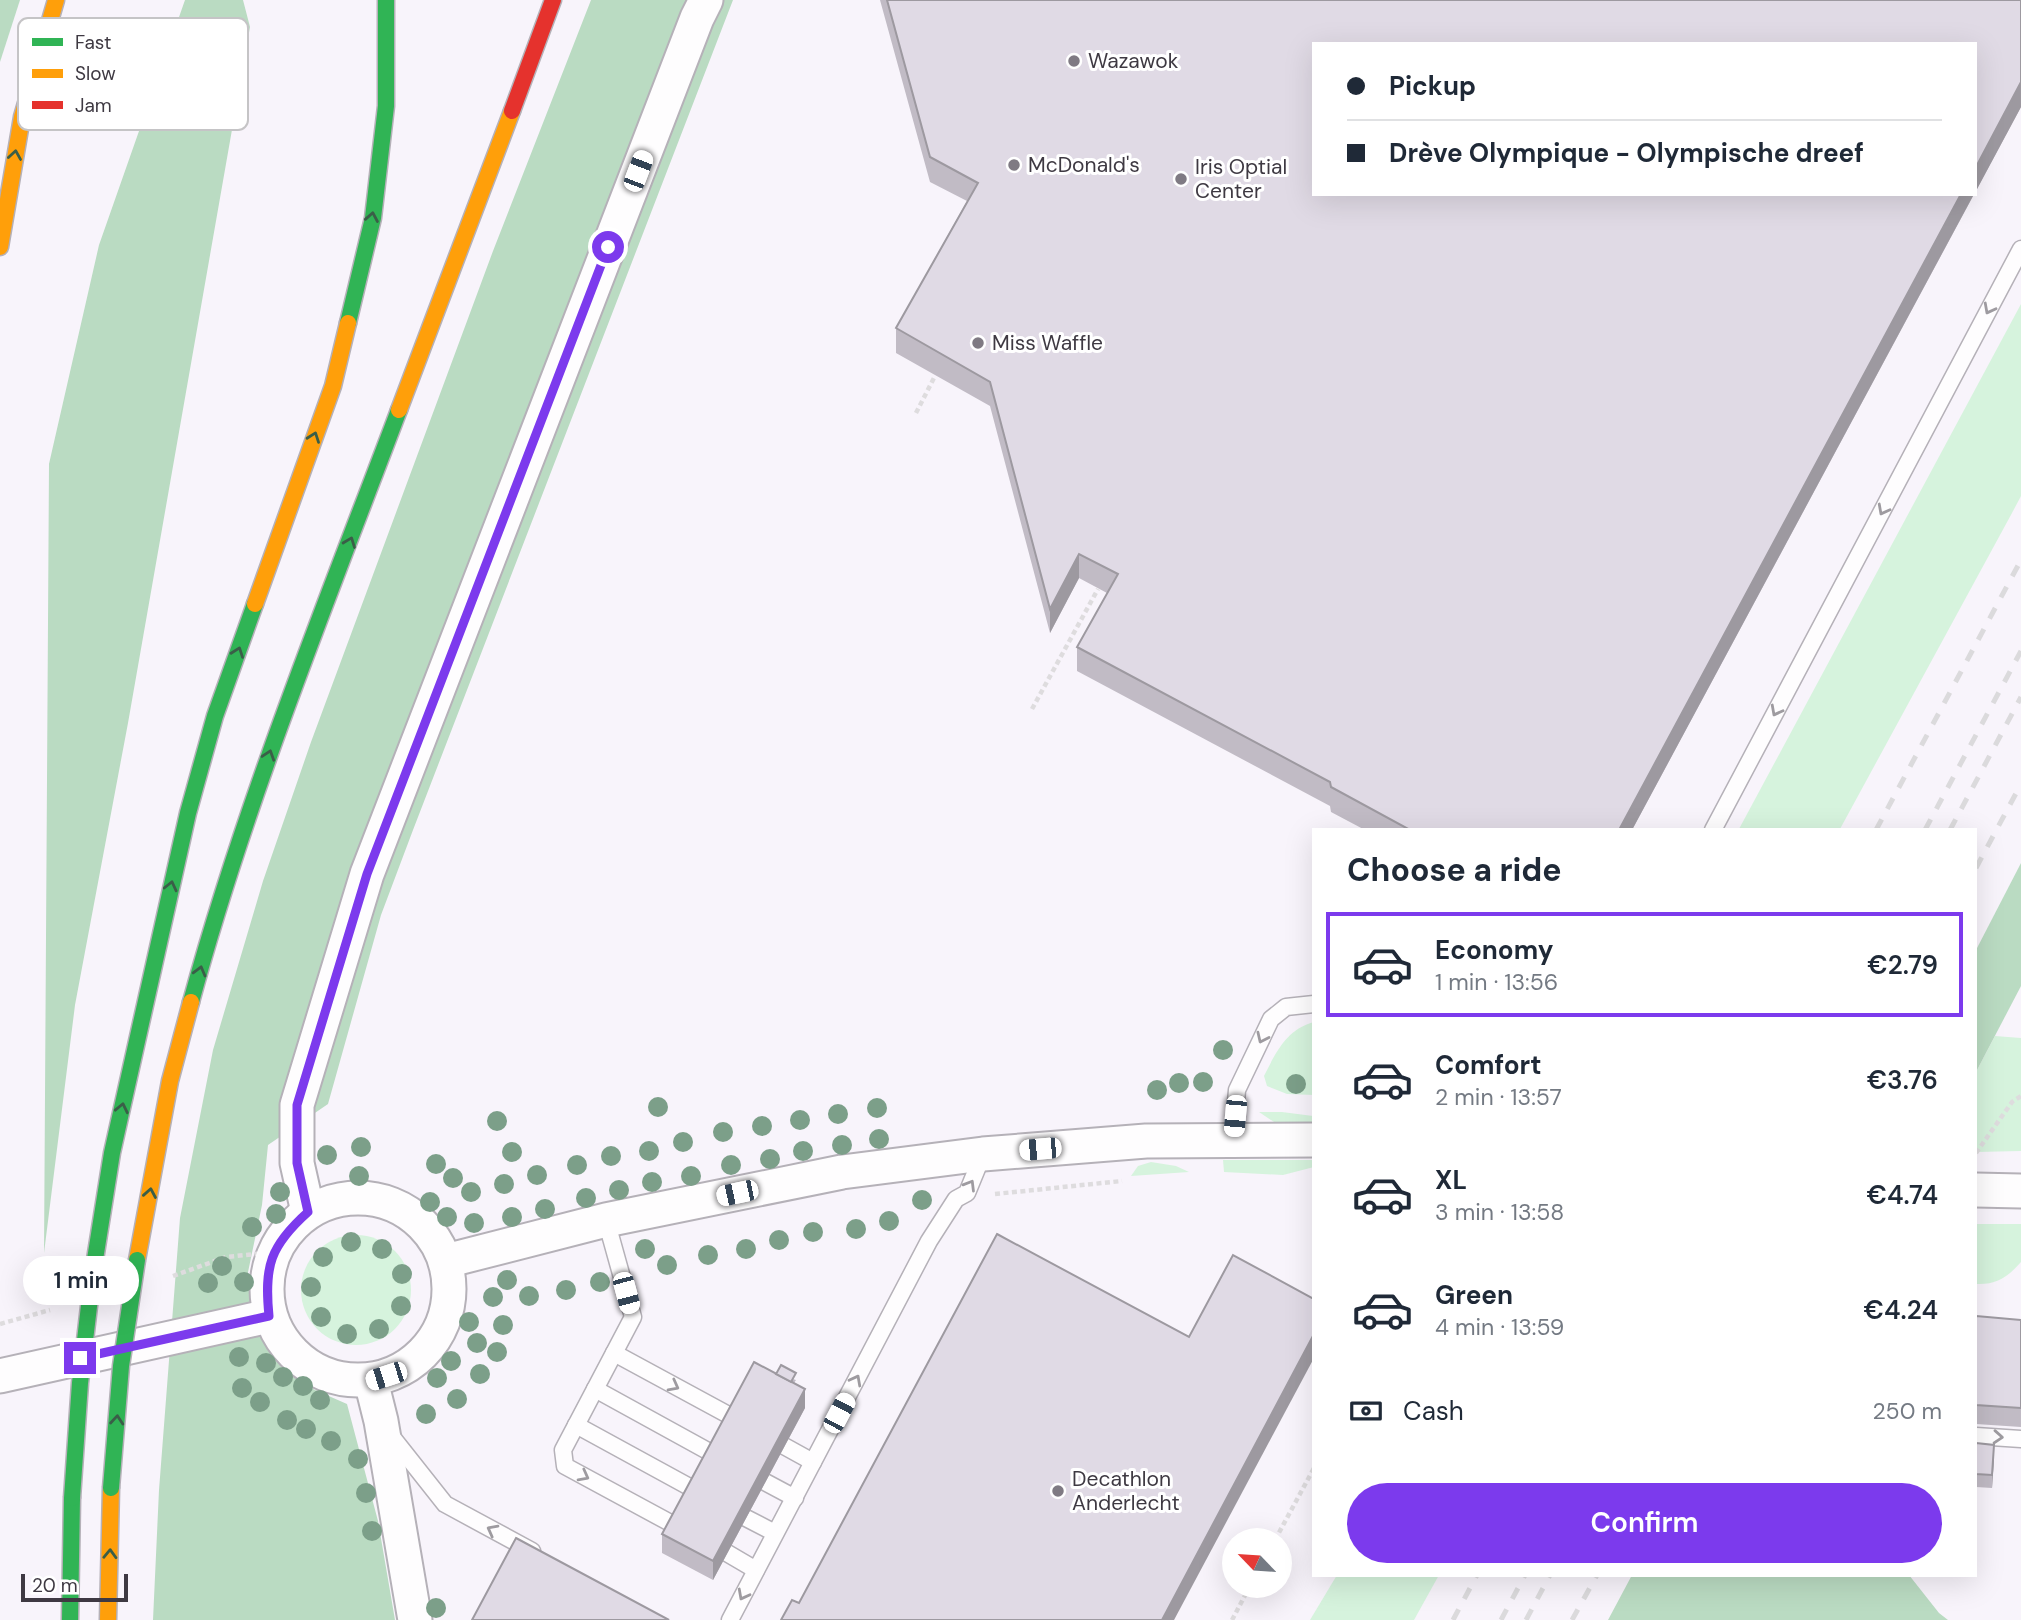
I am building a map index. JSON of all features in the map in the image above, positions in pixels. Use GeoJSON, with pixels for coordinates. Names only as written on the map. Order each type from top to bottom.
{"type":"FeatureCollection","features":[{"type":"Feature","properties":{"kind":"highway"},"geometry":{"type":"LineString","coordinates":[[52,18],[57,0]]}},
{"type":"Feature","properties":{"kind":"highway"},"geometry":{"type":"LineString","coordinates":[[70,1620],[72,1498],[80,1383],[93,1272],[112,1153],[188,813],[215,716],[333,386],[373,218],[386,106],[386,0]]}},
{"type":"Feature","properties":{"kind":"highway"},"geometry":{"type":"LineString","coordinates":[[108,1620],[111,1488],[121,1366],[137,1260],[170,1081],[215,916],[275,736],[450,281],[552,0]]}},
{"type":"Feature","properties":{"kind":"highway"},"geometry":{"type":"LineString","coordinates":[[0,247],[20,130]]}},
{"type":"Feature","properties":{"kind":"street"},"geometry":{"type":"LineString","coordinates":[[308,1212],[297,1163],[297,1105],[367,874],[681,57],[706,0]]}},
{"type":"Feature","properties":{"kind":"street"},"geometry":{"type":"LineString","coordinates":[[446,1261],[607,1220],[842,1172],[983,1154],[1146,1141],[1312,1140]]}},
{"type":"Feature","properties":{"kind":"street"},"geometry":{"type":"LineString","coordinates":[[1977,1190],[2021,1191]]}},
{"type":"Feature","properties":{"kind":"street"},"geometry":{"type":"LineString","coordinates":[[361,1197],[387,1202],[424,1225],[446,1261],[450,1293],[444,1324],[426,1351],[401,1371],[371,1381],[339,1380],[308,1367],[284,1345],[269,1316],[266,1284],[274,1252],[288,1229],[308,1212],[333,1200],[361,1197]]}},
{"type":"Feature","properties":{"kind":"street"},"geometry":{"type":"LineString","coordinates":[[0,1376],[269,1316]]}},
{"type":"Feature","properties":{"kind":"street"},"geometry":{"type":"LineString","coordinates":[[371,1381],[382,1421],[415,1620]]}},
{"type":"Feature","properties":{"kind":"lane"},"geometry":{"type":"LineString","coordinates":[[1714,828],[2021,249]]}},
{"type":"Feature","properties":{"kind":"lane"},"geometry":{"type":"LineString","coordinates":[[1233,1139],[1237,1090],[1271,1019],[1286,1007],[1312,1004]]}},
{"type":"Feature","properties":{"kind":"lane"},"geometry":{"type":"LineString","coordinates":[[730,1620],[929,1241],[956,1199],[967,1193],[983,1154]]}},
{"type":"Feature","properties":{"kind":"lane"},"geometry":{"type":"LineString","coordinates":[[607,1220],[633,1317],[563,1450],[565,1466],[677,1526]]}},
{"type":"Feature","properties":{"kind":"lane"},"geometry":{"type":"LineString","coordinates":[[614,1353],[734,1419]]}},
{"type":"Feature","properties":{"kind":"lane"},"geometry":{"type":"LineString","coordinates":[[594,1389],[715,1454]]}},
{"type":"Feature","properties":{"kind":"lane"},"geometry":{"type":"LineString","coordinates":[[382,1421],[406,1457],[445,1504],[541,1556]]}},
{"type":"Feature","properties":{"kind":"lane"},"geometry":{"type":"LineString","coordinates":[[576,1425],[695,1490]]}},
{"type":"Feature","properties":{"kind":"lane"},"geometry":{"type":"LineString","coordinates":[[1977,1436],[2021,1439]]}},
{"type":"Feature","properties":{"kind":"lane"},"geometry":{"type":"LineString","coordinates":[[785,1446],[813,1462]]}},
{"type":"Feature","properties":{"kind":"lane"},"geometry":{"type":"LineString","coordinates":[[765,1482],[794,1498]]}},
{"type":"Feature","properties":{"kind":"lane"},"geometry":{"type":"LineString","coordinates":[[746,1518],[775,1533]]}},
{"type":"Feature","properties":{"kind":"lane"},"geometry":{"type":"LineString","coordinates":[[727,1553],[756,1570]]}},
{"type":"Feature","properties":{"kind":"path"},"geometry":{"type":"LineString","coordinates":[[916,413],[935,376]]}},
{"type":"Feature","properties":{"kind":"path"},"geometry":{"type":"LineString","coordinates":[[1032,709],[1098,589]]}},
{"type":"Feature","properties":{"kind":"path"},"geometry":{"type":"LineString","coordinates":[[1977,1152],[2012,1102],[2021,1096]]}},
{"type":"Feature","properties":{"kind":"path"},"geometry":{"type":"LineString","coordinates":[[183,1273],[226,1257],[274,1252]]}},
{"type":"Feature","properties":{"kind":"path"},"geometry":{"type":"LineString","coordinates":[[1282,1528],[1312,1472]]}},
{"type":"Feature","properties":{"kind":"path"},"geometry":{"type":"LineString","coordinates":[[1232,1620],[1244,1598]]}},
{"type":"Feature","properties":{"kind":"green space"},"geometry":{"type":"Polygon","coordinates":[[[0,0],[20,0],[0,62],[0,0]]]}},
{"type":"Feature","properties":{"kind":"green space"},"geometry":{"type":"Polygon","coordinates":[[[185,0],[243,0],[248,18],[179,18],[185,0]]]}},
{"type":"Feature","properties":{"kind":"green space"},"geometry":{"type":"Polygon","coordinates":[[[591,0],[733,0],[381,915],[328,1104],[268,1145],[262,1205],[247,1277],[260,1336],[284,1371],[315,1390],[347,1404],[378,1521],[395,1620],[153,1620],[159,1490],[180,1218],[213,1050],[263,881],[311,742],[493,251],[591,0]]]}},
{"type":"Feature","properties":{"kind":"green space"},"geometry":{"type":"Polygon","coordinates":[[[139,130],[232,130],[128,723],[75,1005],[44,1253],[49,464],[99,245],[139,130]]]}},
{"type":"Feature","properties":{"kind":"green space"},"geometry":{"type":"Polygon","coordinates":[[[2021,304],[2021,496],[2012,513],[1841,828],[1740,828],[2021,304]]]}},
{"type":"Feature","properties":{"kind":"green space"},"geometry":{"type":"Polygon","coordinates":[[[2021,863],[2021,986],[1977,1070],[1977,948],[2021,863]]]}},
{"type":"Feature","properties":{"kind":"green space"},"geometry":{"type":"Polygon","coordinates":[[[1312,1023],[1312,1095],[1287,1094],[1267,1086],[1264,1076],[1273,1058],[1289,1036],[1312,1023]]]}},
{"type":"Feature","properties":{"kind":"green space"},"geometry":{"type":"Polygon","coordinates":[[[1995,1036],[2021,1038],[2021,1151],[1977,1152],[1977,1070],[1995,1036]]]}},
{"type":"Feature","properties":{"kind":"green space"},"geometry":{"type":"Polygon","coordinates":[[[1259,1112],[1312,1116],[1312,1123],[1274,1122],[1259,1112]]]}},
{"type":"Feature","properties":{"kind":"green space"},"geometry":{"type":"Polygon","coordinates":[[[1223,1160],[1312,1160],[1312,1168],[1283,1175],[1224,1172],[1223,1160]]]}},
{"type":"Feature","properties":{"kind":"green space"},"geometry":{"type":"Polygon","coordinates":[[[1151,1162],[1176,1166],[1189,1172],[1131,1176],[1138,1166],[1151,1162]]]}},
{"type":"Feature","properties":{"kind":"green space"},"geometry":{"type":"Polygon","coordinates":[[[1977,1224],[2021,1224],[2021,1262],[2006,1276],[1977,1284],[1977,1224]]]}},
{"type":"Feature","properties":{"kind":"green space"},"geometry":{"type":"Polygon","coordinates":[[[356,1235],[377,1239],[395,1251],[407,1269],[411,1290],[407,1311],[395,1329],[377,1341],[356,1345],[335,1341],[317,1329],[305,1311],[301,1290],[305,1269],[317,1251],[335,1239],[356,1235]]]}},
{"type":"Feature","properties":{"kind":"green space"},"geometry":{"type":"Polygon","coordinates":[[[1336,1577],[1438,1577],[1414,1620],[1310,1620],[1336,1577]]]}},
{"type":"Feature","properties":{"kind":"green space"},"geometry":{"type":"Polygon","coordinates":[[[1631,1577],[1911,1577],[1939,1613],[1948,1620],[1608,1620],[1631,1577]]]}},
{"type":"Feature","properties":{"kind":"building"},"geometry":{"type":"Polygon","coordinates":[[[887,0],[2021,0],[2021,82],[1977,165],[1977,42],[1312,42],[1312,196],[1960,196],[1620,828],[1406,828],[1331,787],[1330,782],[1077,647],[1118,574],[1079,554],[1050,609],[990,382],[896,328],[978,183],[930,157],[887,0]]]}},
{"type":"Feature","properties":{"kind":"building","name":"Decathlon Anderlecht"},"geometry":{"type":"Polygon","coordinates":[[[997,1234],[1189,1337],[1233,1255],[1312,1298],[1312,1338],[1162,1620],[781,1620],[792,1600],[799,1603],[997,1234]]]}},
{"type":"Feature","properties":{"kind":"building"},"geometry":{"type":"Polygon","coordinates":[[[1977,1316],[2021,1320],[2021,1408],[1977,1405],[1977,1316]]]}},
{"type":"Feature","properties":{"kind":"building"},"geometry":{"type":"Polygon","coordinates":[[[754,1362],[805,1389],[713,1561],[662,1534],[754,1362]]]}},
{"type":"Feature","properties":{"kind":"building"},"geometry":{"type":"Polygon","coordinates":[[[781,1365],[796,1373],[791,1382],[776,1374],[781,1365]]]}},
{"type":"Feature","properties":{"kind":"building"},"geometry":{"type":"Polygon","coordinates":[[[1977,1443],[1994,1445],[1992,1475],[1977,1474],[1977,1443]]]}},
{"type":"Feature","properties":{"kind":"building"},"geometry":{"type":"Polygon","coordinates":[[[516,1538],[669,1620],[472,1620],[516,1538]]]}},
{"type":"Feature","properties":{"kind":"railway"},"geometry":{"type":"LineString","coordinates":[[1877,828],[2021,560]]}},
{"type":"Feature","properties":{"kind":"railway"},"geometry":{"type":"LineString","coordinates":[[1926,828],[2021,651]]}},
{"type":"Feature","properties":{"kind":"railway"},"geometry":{"type":"LineString","coordinates":[[1951,828],[2021,697]]}},
{"type":"Feature","properties":{"kind":"railway"},"geometry":{"type":"LineString","coordinates":[[1977,866],[2021,784]]}},
{"type":"Feature","properties":{"kind":"railway"},"geometry":{"type":"LineString","coordinates":[[1453,1620],[1476,1577]]}},
{"type":"Feature","properties":{"kind":"railway"},"geometry":{"type":"LineString","coordinates":[[1501,1620],[1524,1577]]}},
{"type":"Feature","properties":{"kind":"railway"},"geometry":{"type":"LineString","coordinates":[[1526,1620],[1549,1577]]}},
{"type":"Feature","properties":{"kind":"railway"},"geometry":{"type":"LineString","coordinates":[[1572,1620],[1596,1577]]}},
{"type":"Feature","properties":{"kind":"traffic: fast"},"geometry":{"type":"LineString","coordinates":[[348,323],[373,218],[386,106],[386,0]]}},
{"type":"Feature","properties":{"kind":"traffic: fast"},"geometry":{"type":"LineString","coordinates":[[191,1002],[261,778],[399,410]]}},
{"type":"Feature","properties":{"kind":"traffic: fast"},"geometry":{"type":"LineString","coordinates":[[93,1272],[112,1153],[188,813],[215,716],[255,604]]}},
{"type":"Feature","properties":{"kind":"traffic: fast"},"geometry":{"type":"LineString","coordinates":[[111,1488],[121,1366],[137,1260]]}},
{"type":"Feature","properties":{"kind":"traffic: fast"},"geometry":{"type":"LineString","coordinates":[[72,1498],[80,1383],[93,1272]]}},
{"type":"Feature","properties":{"kind":"traffic: fast"},"geometry":{"type":"LineString","coordinates":[[70,1620],[72,1498]]}},
{"type":"Feature","properties":{"kind":"traffic: slow"},"geometry":{"type":"LineString","coordinates":[[51,18],[56,0]]}},
{"type":"Feature","properties":{"kind":"traffic: slow"},"geometry":{"type":"LineString","coordinates":[[399,410],[512,111]]}},
{"type":"Feature","properties":{"kind":"traffic: slow"},"geometry":{"type":"LineString","coordinates":[[0,247],[20,130]]}},
{"type":"Feature","properties":{"kind":"traffic: slow"},"geometry":{"type":"LineString","coordinates":[[255,604],[333,386],[348,323]]}},
{"type":"Feature","properties":{"kind":"traffic: slow"},"geometry":{"type":"LineString","coordinates":[[137,1260],[170,1081],[191,1002]]}},
{"type":"Feature","properties":{"kind":"traffic: slow"},"geometry":{"type":"LineString","coordinates":[[108,1620],[111,1488]]}},
{"type":"Feature","properties":{"kind":"traffic: jam"},"geometry":{"type":"LineString","coordinates":[[512,111],[553,0]]}},
{"type":"Feature","properties":{"kind":"place","name":"Wazawok"},"geometry":{"type":"Point","coordinates":[1074,61]}},
{"type":"Feature","properties":{"kind":"place","name":"McDonald's"},"geometry":{"type":"Point","coordinates":[1014,165]}},
{"type":"Feature","properties":{"kind":"place","name":"Iris Optial Center"},"geometry":{"type":"Point","coordinates":[1181,179]}},
{"type":"Feature","properties":{"kind":"place","name":"Miss Waffle"},"geometry":{"type":"Point","coordinates":[978,343]}},
{"type":"Feature","properties":{"kind":"place","name":"Decathlon Anderlecht"},"geometry":{"type":"Point","coordinates":[1058,1491]}},
{"type":"Feature","properties":{"kind":"route"},"geometry":{"type":"LineString","coordinates":[[80,1358],[269,1316],[266,1284],[274,1252],[288,1229],[308,1212],[297,1163],[297,1105],[367,874],[608,247]]}}]}
